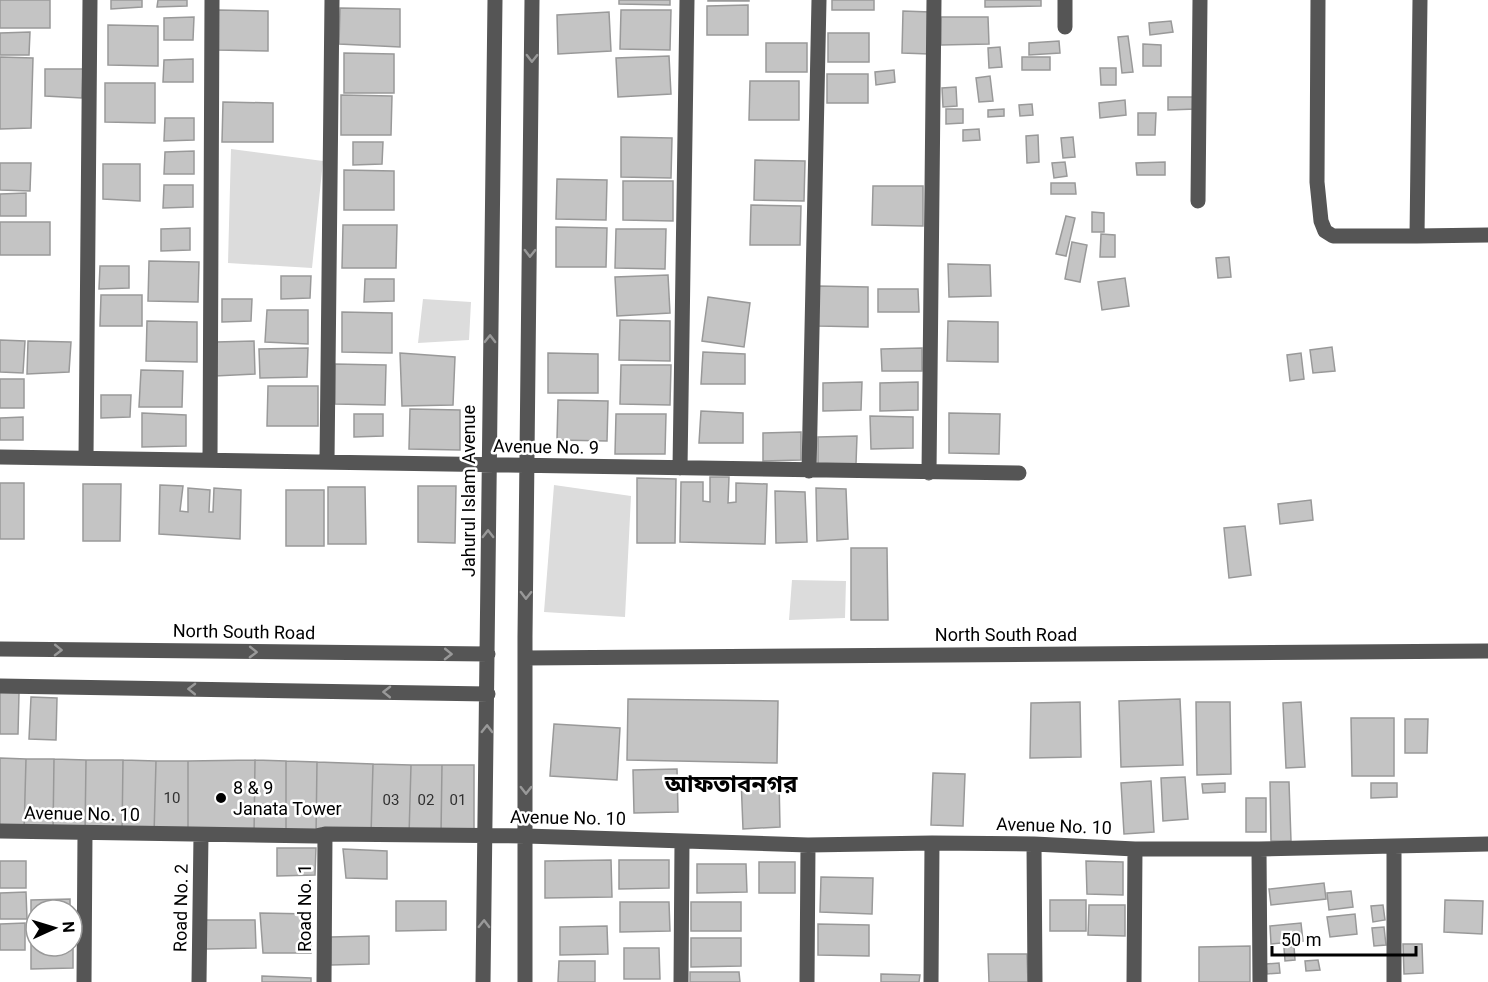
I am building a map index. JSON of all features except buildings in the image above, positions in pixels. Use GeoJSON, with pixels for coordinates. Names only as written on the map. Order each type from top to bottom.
{"type":"FeatureCollection","features":[{"type":"Feature","properties":{"kind":"street"},"geometry":{"type":"LineString","coordinates":[[86,458],[90,0]]}},
{"type":"Feature","properties":{"kind":"street"},"geometry":{"type":"LineString","coordinates":[[210,460],[212,0]]}},
{"type":"Feature","properties":{"kind":"street"},"geometry":{"type":"LineString","coordinates":[[327,462],[332,0]]}},
{"type":"Feature","properties":{"kind":"street","name":"Jahurul Islam Avenue"},"geometry":{"type":"LineString","coordinates":[[483,982],[495,0]]}},
{"type":"Feature","properties":{"kind":"street"},"geometry":{"type":"LineString","coordinates":[[525,982],[525,658],[532,0]]}},
{"type":"Feature","properties":{"kind":"street"},"geometry":{"type":"LineString","coordinates":[[680,468],[687,0]]}},
{"type":"Feature","properties":{"kind":"street"},"geometry":{"type":"LineString","coordinates":[[809,471],[819,0]]}},
{"type":"Feature","properties":{"kind":"street"},"geometry":{"type":"LineString","coordinates":[[929,473],[934,0]]}},
{"type":"Feature","properties":{"kind":"street"},"geometry":{"type":"LineString","coordinates":[[1065,0],[1065,27]]}},
{"type":"Feature","properties":{"kind":"street"},"geometry":{"type":"LineString","coordinates":[[1198,201],[1200,0]]}},
{"type":"Feature","properties":{"kind":"street"},"geometry":{"type":"LineString","coordinates":[[1318,0],[1317,182],[1320,221],[1325,231],[1333,236],[1488,235]]}},
{"type":"Feature","properties":{"kind":"street"},"geometry":{"type":"LineString","coordinates":[[1417,236],[1420,0]]}},
{"type":"Feature","properties":{"kind":"street","name":"Avenue No. 9"},"geometry":{"type":"LineString","coordinates":[[0,457],[1019,473]]}},
{"type":"Feature","properties":{"kind":"street","name":"North South Road"},"geometry":{"type":"LineString","coordinates":[[0,649],[488,654]]}},
{"type":"Feature","properties":{"kind":"street","name":"North South Road"},"geometry":{"type":"LineString","coordinates":[[525,658],[1488,651]]}},
{"type":"Feature","properties":{"kind":"street"},"geometry":{"type":"LineString","coordinates":[[0,686],[488,694]]}},
{"type":"Feature","properties":{"kind":"street","name":"Avenue No. 10"},"geometry":{"type":"LineString","coordinates":[[0,831],[201,835],[526,836],[808,845],[1034,844],[1135,849],[1488,844]]}},
{"type":"Feature","properties":{"kind":"street"},"geometry":{"type":"LineString","coordinates":[[84,982],[85,833]]}},
{"type":"Feature","properties":{"kind":"street","name":"Road No. 1"},"geometry":{"type":"LineString","coordinates":[[324,982],[325,834]]}},
{"type":"Feature","properties":{"kind":"street","name":"Road No. 2"},"geometry":{"type":"LineString","coordinates":[[199,982],[201,835]]}},
{"type":"Feature","properties":{"kind":"street"},"geometry":{"type":"LineString","coordinates":[[681,982],[682,841]]}},
{"type":"Feature","properties":{"kind":"street"},"geometry":{"type":"LineString","coordinates":[[931,982],[932,843]]}},
{"type":"Feature","properties":{"kind":"street"},"geometry":{"type":"LineString","coordinates":[[1034,844],[1035,982]]}},
{"type":"Feature","properties":{"kind":"street"},"geometry":{"type":"LineString","coordinates":[[807,982],[808,845]]}},
{"type":"Feature","properties":{"kind":"street"},"geometry":{"type":"LineString","coordinates":[[1394,846],[1394,982]]}},
{"type":"Feature","properties":{"kind":"street"},"geometry":{"type":"LineString","coordinates":[[1134,982],[1135,849]]}},
{"type":"Feature","properties":{"kind":"street"},"geometry":{"type":"LineString","coordinates":[[1259,849],[1260,982]]}},
{"type":"Feature","properties":{"kind":"shaded area"},"geometry":{"type":"Polygon","coordinates":[[[231,149],[323,161],[312,268],[228,263],[231,149]]]}},
{"type":"Feature","properties":{"kind":"shaded area"},"geometry":{"type":"Polygon","coordinates":[[[423,299],[471,302],[469,340],[418,343],[423,299]]]}},
{"type":"Feature","properties":{"kind":"shaded area"},"geometry":{"type":"Polygon","coordinates":[[[554,485],[631,496],[625,617],[544,612],[554,485]]]}},
{"type":"Feature","properties":{"kind":"shaded area"},"geometry":{"type":"Polygon","coordinates":[[[792,580],[846,581],[845,618],[789,620],[792,580]]]}},
{"type":"Feature","properties":{"kind":"place","name":"8 & 9 Janata Tower"},"geometry":{"type":"Point","coordinates":[221,798]}},
{"type":"Feature","properties":{"kind":"district","name":"আফতাবনগর"},"geometry":{"type":"Point","coordinates":[731,784]}}]}
